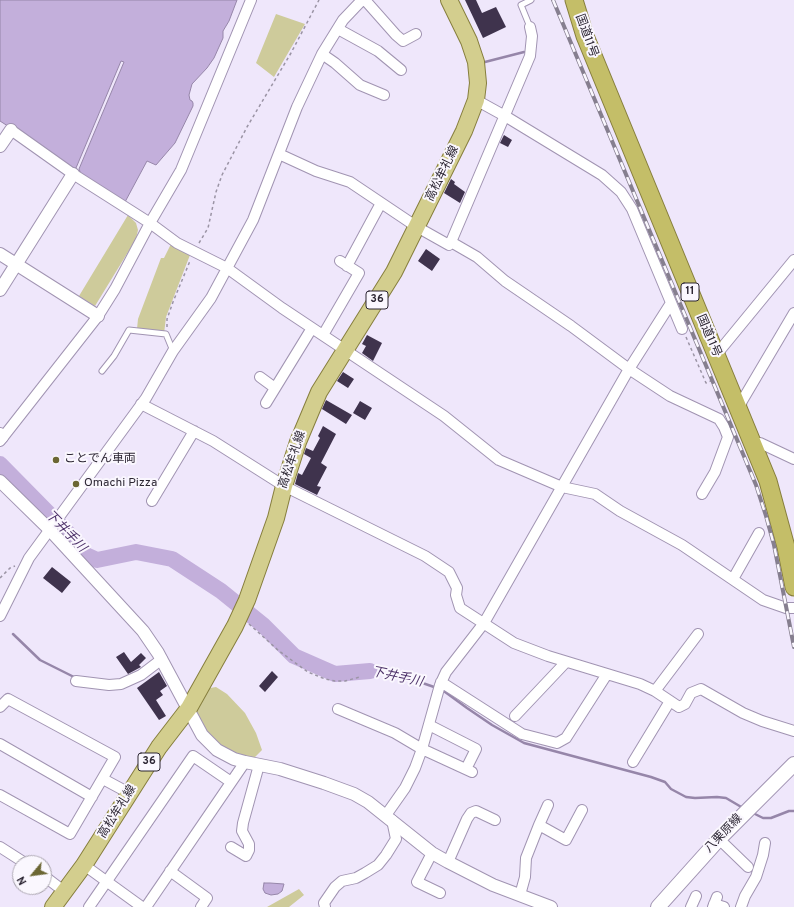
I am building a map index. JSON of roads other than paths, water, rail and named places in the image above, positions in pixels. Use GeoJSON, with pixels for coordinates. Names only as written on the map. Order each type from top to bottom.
{"type":"FeatureCollection","features":[{"type":"Feature","properties":{"kind":"highway","name":"国道11号"},"geometry":{"type":"LineString","coordinates":[[574,0],[584,36],[768,482],[778,514],[794,587]]}},
{"type":"Feature","properties":{"kind":"main road","name":"高松牟礼線"},"geometry":{"type":"LineString","coordinates":[[53,907],[84,866],[159,747],[188,708],[235,626],[276,518],[284,486],[298,442],[319,392],[394,272],[464,131],[476,100],[478,84],[476,62],[470,41],[449,0]]}},
{"type":"Feature","properties":{"kind":"main road","name":"八栗原線"},"geometry":{"type":"LineString","coordinates":[[658,907],[719,839],[794,764]]}},
{"type":"Feature","properties":{"kind":"street"},"geometry":{"type":"LineString","coordinates":[[1,437],[98,316],[115,289],[150,223],[181,170],[251,0]]}},
{"type":"Feature","properties":{"kind":"street"},"geometry":{"type":"LineString","coordinates":[[0,616],[29,558],[50,527],[59,517],[141,404],[173,351],[211,298],[253,220],[297,107],[322,54],[343,20],[362,0]]}},
{"type":"Feature","properties":{"kind":"street"},"geometry":{"type":"LineString","coordinates":[[365,0],[403,41],[416,34]]}},
{"type":"Feature","properties":{"kind":"street"},"geometry":{"type":"LineString","coordinates":[[279,154],[316,171],[350,182],[417,227],[449,245],[530,56],[532,36],[530,27]]}},
{"type":"Feature","properties":{"kind":"street"},"geometry":{"type":"LineString","coordinates":[[338,29],[378,52],[401,70]]}},
{"type":"Feature","properties":{"kind":"street"},"geometry":{"type":"LineString","coordinates":[[322,54],[360,84],[384,95]]}},
{"type":"Feature","properties":{"kind":"street"},"geometry":{"type":"LineString","coordinates":[[476,100],[602,175],[621,192],[632,210],[682,329]]}},
{"type":"Feature","properties":{"kind":"street"},"geometry":{"type":"LineString","coordinates":[[0,146],[10,130],[73,174],[150,223],[178,243],[195,250],[227,268],[282,308],[444,416],[499,460],[562,487],[595,494],[620,511],[682,545],[763,600],[786,608],[794,608]]}},
{"type":"Feature","properties":{"kind":"street"},"geometry":{"type":"LineString","coordinates":[[0,290],[73,174]]}},
{"type":"Feature","properties":{"kind":"street"},"geometry":{"type":"LineString","coordinates":[[323,335],[359,273],[343,264],[381,203]]}},
{"type":"Feature","properties":{"kind":"street"},"geometry":{"type":"LineString","coordinates":[[451,242],[477,257],[504,281],[571,326],[629,369],[670,396],[719,419],[728,437],[715,472],[702,494]]}},
{"type":"Feature","properties":{"kind":"street"},"geometry":{"type":"LineString","coordinates":[[0,254],[98,316]]}},
{"type":"Feature","properties":{"kind":"street"},"geometry":{"type":"LineString","coordinates":[[716,355],[794,260]]}},
{"type":"Feature","properties":{"kind":"street"},"geometry":{"type":"LineString","coordinates":[[325,907],[324,904],[335,887],[342,881],[356,878],[378,865],[396,839],[389,818],[415,768],[422,749],[436,697],[446,672],[484,624],[629,369],[671,303]]}},
{"type":"Feature","properties":{"kind":"street"},"geometry":{"type":"LineString","coordinates":[[739,410],[742,401],[794,312]]}},
{"type":"Feature","properties":{"kind":"street"},"geometry":{"type":"LineString","coordinates":[[266,403],[312,328]]}},
{"type":"Feature","properties":{"kind":"street"},"geometry":{"type":"LineString","coordinates":[[260,377],[275,388]]}},
{"type":"Feature","properties":{"kind":"street"},"geometry":{"type":"LineString","coordinates":[[141,404],[213,441],[284,486],[425,556],[449,572],[457,588],[456,595],[460,608],[514,643],[566,662],[640,684],[655,691],[679,707],[686,704],[691,693],[702,690],[743,713],[762,721],[794,731]]}},
{"type":"Feature","properties":{"kind":"street"},"geometry":{"type":"LineString","coordinates":[[152,501],[194,431]]}},
{"type":"Feature","properties":{"kind":"street"},"geometry":{"type":"LineString","coordinates":[[753,444],[760,443],[794,459]]}},
{"type":"Feature","properties":{"kind":"street"},"geometry":{"type":"LineString","coordinates":[[0,482],[50,527],[142,631],[162,659],[202,736],[217,750],[234,759],[280,769],[354,794],[368,802],[432,853],[493,885],[551,907]]}},
{"type":"Feature","properties":{"kind":"street"},"geometry":{"type":"LineString","coordinates":[[733,579],[760,533]]}},
{"type":"Feature","properties":{"kind":"street"},"geometry":{"type":"LineString","coordinates":[[655,691],[698,634]]}},
{"type":"Feature","properties":{"kind":"street"},"geometry":{"type":"LineString","coordinates":[[76,681],[109,685],[121,684],[141,675],[162,659]]}},
{"type":"Feature","properties":{"kind":"street"},"geometry":{"type":"LineString","coordinates":[[515,716],[566,662]]}},
{"type":"Feature","properties":{"kind":"street"},"geometry":{"type":"LineString","coordinates":[[441,684],[522,734],[557,743],[566,738],[607,674]]}},
{"type":"Feature","properties":{"kind":"street"},"geometry":{"type":"LineString","coordinates":[[0,707],[8,699],[115,757],[70,834],[0,795]]}},
{"type":"Feature","properties":{"kind":"street"},"geometry":{"type":"LineString","coordinates":[[633,762],[670,701]]}},
{"type":"Feature","properties":{"kind":"street"},"geometry":{"type":"LineString","coordinates":[[338,709],[388,730],[422,749],[469,771],[476,749],[429,725]]}},
{"type":"Feature","properties":{"kind":"street"},"geometry":{"type":"LineString","coordinates":[[0,744],[92,797]]}},
{"type":"Feature","properties":{"kind":"street"},"geometry":{"type":"LineString","coordinates":[[88,907],[107,882],[193,756],[231,782]]}},
{"type":"Feature","properties":{"kind":"street"},"geometry":{"type":"LineString","coordinates":[[146,907],[245,762]]}},
{"type":"Feature","properties":{"kind":"street"},"geometry":{"type":"LineString","coordinates":[[231,847],[246,856],[249,850],[249,844],[242,831],[259,765]]}},
{"type":"Feature","properties":{"kind":"street"},"geometry":{"type":"LineString","coordinates":[[103,779],[129,793]]}},
{"type":"Feature","properties":{"kind":"street"},"geometry":{"type":"LineString","coordinates":[[520,895],[525,877],[526,858],[548,805]]}},
{"type":"Feature","properties":{"kind":"street"},"geometry":{"type":"LineString","coordinates":[[539,825],[566,840],[582,810]]}},
{"type":"Feature","properties":{"kind":"street"},"geometry":{"type":"LineString","coordinates":[[448,862],[471,813],[476,811],[495,820]]}},
{"type":"Feature","properties":{"kind":"street"},"geometry":{"type":"LineString","coordinates":[[719,839],[748,867]]}},
{"type":"Feature","properties":{"kind":"street"},"geometry":{"type":"LineString","coordinates":[[741,907],[756,877],[765,843]]}},
{"type":"Feature","properties":{"kind":"street"},"geometry":{"type":"LineString","coordinates":[[0,847],[12,855]]}},
{"type":"Feature","properties":{"kind":"street"},"geometry":{"type":"LineString","coordinates":[[432,853],[417,882],[440,893]]}},
{"type":"Feature","properties":{"kind":"street"},"geometry":{"type":"LineString","coordinates":[[84,866],[142,907]]}},
{"type":"Feature","properties":{"kind":"street"},"geometry":{"type":"LineString","coordinates":[[170,871],[207,898],[202,907]]}},
{"type":"Feature","properties":{"kind":"street"},"geometry":{"type":"LineString","coordinates":[[52,882],[65,892]]}},
{"type":"Feature","properties":{"kind":"street"},"geometry":{"type":"LineString","coordinates":[[691,907],[696,896]]}},
{"type":"Feature","properties":{"kind":"lane"},"geometry":{"type":"LineString","coordinates":[[530,27],[521,5],[531,0]]}},
{"type":"Feature","properties":{"kind":"lane"},"geometry":{"type":"LineString","coordinates":[[102,371],[114,356],[129,330],[166,334],[173,351]]}},
{"type":"Feature","properties":{"kind":"waterway"},"geometry":{"type":"LineString","coordinates":[[481,63],[524,52]]}},
{"type":"Feature","properties":{"kind":"waterway","name":"下井手川"},"geometry":{"type":"LineString","coordinates":[[0,464],[68,533],[86,555],[97,560],[136,552],[172,559],[221,591],[263,625],[294,656],[335,674],[370,671]]}},
{"type":"Feature","properties":{"kind":"waterway"},"geometry":{"type":"LineString","coordinates":[[13,634],[40,660],[76,678]]}},
{"type":"Feature","properties":{"kind":"waterway","name":"下井手川"},"geometry":{"type":"LineString","coordinates":[[370,671],[408,678],[437,688]]}},
{"type":"Feature","properties":{"kind":"waterway","name":"下井手川"},"geometry":{"type":"LineString","coordinates":[[441,689],[492,725],[524,743],[651,777],[665,782],[671,789],[686,797],[726,798],[743,808]]}},
{"type":"Feature","properties":{"kind":"waterway","name":"下井手川"},"geometry":{"type":"LineString","coordinates":[[753,813],[763,818],[771,818],[789,811],[794,811]]}},
{"type":"Feature","properties":{"kind":"railway"},"geometry":{"type":"LineString","coordinates":[[553,0],[756,485],[774,545],[794,647]]}},
{"type":"Feature","properties":{"kind":"place","name":"ことでん車両"},"geometry":{"type":"Point","coordinates":[56,460]}},
{"type":"Feature","properties":{"kind":"place","name":"Omachi Pizza"},"geometry":{"type":"Point","coordinates":[76,484]}}]}
